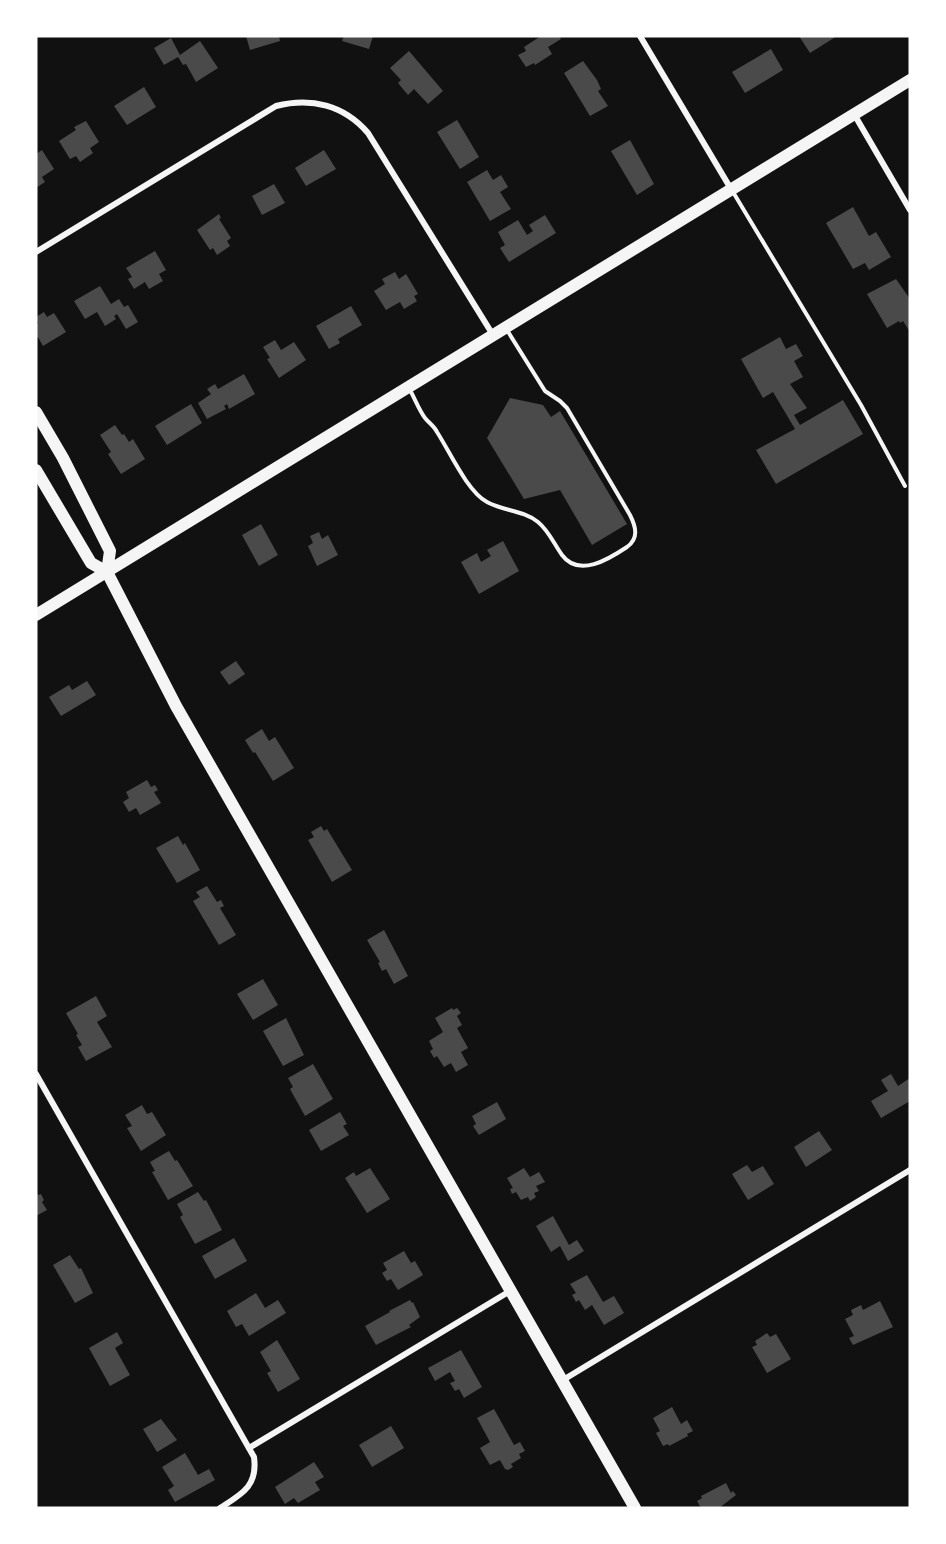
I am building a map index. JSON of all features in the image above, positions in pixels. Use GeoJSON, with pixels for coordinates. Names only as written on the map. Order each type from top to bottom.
{"type":"FeatureCollection","features":[{"type":"Feature","properties":{"kind":"main road"},"geometry":{"type":"LineString","coordinates":[[36,615],[910,80]]}},
{"type":"Feature","properties":{"kind":"main road"},"geometry":{"type":"LineString","coordinates":[[36,412],[63,458],[110,551],[107,572]]}},
{"type":"Feature","properties":{"kind":"main road"},"geometry":{"type":"LineString","coordinates":[[36,470],[91,563],[107,572],[176,706],[635,1508]]}},
{"type":"Feature","properties":{"kind":"street"},"geometry":{"type":"LineString","coordinates":[[640,36],[731,189]]}},
{"type":"Feature","properties":{"kind":"street"},"geometry":{"type":"LineString","coordinates":[[36,252],[276,106],[291,102],[314,102],[337,108],[350,116],[368,133],[493,335]]}},
{"type":"Feature","properties":{"kind":"street"},"geometry":{"type":"LineString","coordinates":[[854,114],[910,210]]}},
{"type":"Feature","properties":{"kind":"street"},"geometry":{"type":"LineString","coordinates":[[36,1074],[254,1457],[255,1469],[248,1488],[240,1496],[220,1508]]}},
{"type":"Feature","properties":{"kind":"street"},"geometry":{"type":"LineString","coordinates":[[562,1381],[910,1170]]}},
{"type":"Feature","properties":{"kind":"street"},"geometry":{"type":"LineString","coordinates":[[249,1448],[510,1291]]}},
{"type":"Feature","properties":{"kind":"lane"},"geometry":{"type":"LineString","coordinates":[[731,189],[861,405],[905,486]]}},
{"type":"Feature","properties":{"kind":"lane"},"geometry":{"type":"LineString","coordinates":[[408,387],[425,418],[435,428],[474,492],[487,502],[537,521],[549,533],[562,555],[570,563],[580,567],[592,565],[616,554],[633,542],[636,534],[630,515],[567,408],[545,391],[538,382],[505,327]]}},
{"type":"Feature","properties":{"kind":"building"},"geometry":{"type":"Polygon","coordinates":[[[246,36],[279,36],[280,41],[250,50],[246,36]]]}},
{"type":"Feature","properties":{"kind":"building"},"geometry":{"type":"Polygon","coordinates":[[[344,36],[373,36],[369,49],[342,41],[344,36]]]}},
{"type":"Feature","properties":{"kind":"building"},"geometry":{"type":"Polygon","coordinates":[[[541,36],[559,36],[561,39],[548,47],[552,54],[535,65],[534,63],[526,67],[518,55],[526,51],[524,47],[541,36]]]}},
{"type":"Feature","properties":{"kind":"building"},"geometry":{"type":"Polygon","coordinates":[[[799,36],[837,36],[810,53],[799,36]]]}},
{"type":"Feature","properties":{"kind":"building"},"geometry":{"type":"Polygon","coordinates":[[[171,38],[180,55],[200,41],[218,68],[196,82],[186,64],[183,65],[178,57],[164,65],[154,48],[171,38]]]}},
{"type":"Feature","properties":{"kind":"building"},"geometry":{"type":"Polygon","coordinates":[[[771,49],[783,70],[745,93],[732,72],[771,49]]]}},
{"type":"Feature","properties":{"kind":"building"},"geometry":{"type":"Polygon","coordinates":[[[409,51],[443,91],[428,104],[414,89],[408,95],[398,83],[401,80],[390,68],[409,51]]]}},
{"type":"Feature","properties":{"kind":"building"},"geometry":{"type":"Polygon","coordinates":[[[583,61],[597,80],[601,89],[598,91],[608,106],[590,116],[564,73],[583,61]]]}},
{"type":"Feature","properties":{"kind":"building"},"geometry":{"type":"Polygon","coordinates":[[[144,87],[156,107],[127,125],[114,106],[144,87]]]}},
{"type":"Feature","properties":{"kind":"building"},"geometry":{"type":"Polygon","coordinates":[[[457,120],[479,157],[460,169],[437,132],[457,120]]]}},
{"type":"Feature","properties":{"kind":"building"},"geometry":{"type":"Polygon","coordinates":[[[86,121],[99,142],[90,148],[93,153],[80,162],[76,156],[70,159],[59,141],[76,130],[74,127],[86,121]]]}},
{"type":"Feature","properties":{"kind":"building"},"geometry":{"type":"Polygon","coordinates":[[[630,140],[654,184],[637,195],[611,151],[630,140]]]}},
{"type":"Feature","properties":{"kind":"building"},"geometry":{"type":"Polygon","coordinates":[[[42,150],[54,169],[42,177],[45,182],[36,188],[36,154],[42,150]]]}},
{"type":"Feature","properties":{"kind":"building"},"geometry":{"type":"Polygon","coordinates":[[[324,150],[336,169],[306,186],[295,168],[324,150]]]}},
{"type":"Feature","properties":{"kind":"building"},"geometry":{"type":"Polygon","coordinates":[[[487,170],[493,180],[501,175],[508,187],[500,192],[511,209],[490,221],[467,182],[487,170]]]}},
{"type":"Feature","properties":{"kind":"building"},"geometry":{"type":"Polygon","coordinates":[[[274,184],[285,203],[262,215],[252,196],[274,184]]]}},
{"type":"Feature","properties":{"kind":"building"},"geometry":{"type":"Polygon","coordinates":[[[853,207],[869,236],[876,232],[891,257],[869,270],[865,263],[853,269],[826,223],[853,207]]]}},
{"type":"Feature","properties":{"kind":"building"},"geometry":{"type":"Polygon","coordinates":[[[219,214],[221,218],[219,219],[231,238],[227,241],[230,246],[217,255],[213,248],[210,250],[197,230],[219,214]]]}},
{"type":"Feature","properties":{"kind":"building"},"geometry":{"type":"Polygon","coordinates":[[[545,215],[556,233],[509,262],[500,248],[505,245],[498,232],[518,220],[527,235],[533,231],[529,225],[545,215]]]}},
{"type":"Feature","properties":{"kind":"building"},"geometry":{"type":"Polygon","coordinates":[[[155,251],[166,270],[159,274],[163,281],[149,289],[145,282],[134,289],[128,279],[132,277],[126,268],[155,251]]]}},
{"type":"Feature","properties":{"kind":"building"},"geometry":{"type":"Polygon","coordinates":[[[395,272],[399,279],[406,274],[418,294],[414,296],[417,301],[404,309],[400,302],[386,310],[374,291],[385,284],[382,279],[395,272]]]}},
{"type":"Feature","properties":{"kind":"building"},"geometry":{"type":"Polygon","coordinates":[[[896,279],[910,299],[910,332],[903,321],[887,328],[867,294],[896,279]]]}},
{"type":"Feature","properties":{"kind":"building"},"geometry":{"type":"Polygon","coordinates":[[[100,286],[111,304],[119,299],[124,307],[128,305],[138,322],[126,329],[117,314],[114,316],[116,319],[105,326],[97,312],[85,319],[74,301],[100,286]]]}},
{"type":"Feature","properties":{"kind":"building"},"geometry":{"type":"Polygon","coordinates":[[[351,306],[362,325],[338,339],[340,343],[329,349],[316,326],[351,306]]]}},
{"type":"Feature","properties":{"kind":"building"},"geometry":{"type":"Polygon","coordinates":[[[44,312],[47,317],[54,313],[66,332],[43,346],[38,337],[36,338],[38,323],[36,317],[44,312]]]}},
{"type":"Feature","properties":{"kind":"building"},"geometry":{"type":"Polygon","coordinates":[[[780,337],[786,349],[796,344],[803,356],[794,361],[803,377],[790,384],[807,408],[794,415],[800,425],[843,400],[863,434],[776,484],[756,450],[795,429],[773,392],[763,398],[741,359],[780,337]]]}},
{"type":"Feature","properties":{"kind":"building"},"geometry":{"type":"Polygon","coordinates":[[[275,340],[281,350],[294,342],[306,360],[279,378],[267,359],[270,358],[263,347],[275,340]]]}},
{"type":"Feature","properties":{"kind":"building"},"geometry":{"type":"Polygon","coordinates":[[[244,374],[255,394],[229,409],[227,404],[224,406],[226,409],[207,419],[198,403],[211,394],[207,389],[215,384],[218,389],[244,374]]]}},
{"type":"Feature","properties":{"kind":"building"},"geometry":{"type":"Polygon","coordinates":[[[510,398],[543,405],[551,417],[560,411],[627,524],[592,545],[560,490],[524,499],[487,438],[510,398]]]}},
{"type":"Feature","properties":{"kind":"building"},"geometry":{"type":"Polygon","coordinates":[[[191,404],[202,423],[167,445],[155,426],[191,404]]]}},
{"type":"Feature","properties":{"kind":"building"},"geometry":{"type":"Polygon","coordinates":[[[115,425],[129,442],[133,439],[145,459],[121,474],[108,454],[111,452],[100,435],[115,425]]]}},
{"type":"Feature","properties":{"kind":"building"},"geometry":{"type":"Polygon","coordinates":[[[261,524],[278,555],[259,566],[242,535],[261,524]]]}},
{"type":"Feature","properties":{"kind":"building"},"geometry":{"type":"Polygon","coordinates":[[[319,532],[322,539],[328,535],[338,555],[317,566],[308,546],[313,543],[310,536],[319,532]]]}},
{"type":"Feature","properties":{"kind":"building"},"geometry":{"type":"Polygon","coordinates":[[[503,541],[519,571],[479,594],[461,562],[477,553],[481,562],[491,556],[487,550],[503,541]]]}},
{"type":"Feature","properties":{"kind":"building"},"geometry":{"type":"Polygon","coordinates":[[[236,661],[245,674],[229,685],[220,672],[236,661]]]}},
{"type":"Feature","properties":{"kind":"building"},"geometry":{"type":"Polygon","coordinates":[[[87,681],[96,695],[61,716],[49,697],[69,685],[72,690],[87,681]]]}},
{"type":"Feature","properties":{"kind":"building"},"geometry":{"type":"Polygon","coordinates":[[[262,729],[269,741],[275,737],[294,768],[273,781],[245,740],[262,729]]]}},
{"type":"Feature","properties":{"kind":"building"},"geometry":{"type":"Polygon","coordinates":[[[147,780],[151,787],[155,785],[158,790],[154,792],[161,803],[140,815],[136,808],[129,812],[123,802],[129,798],[126,792],[147,780]]]}},
{"type":"Feature","properties":{"kind":"building"},"geometry":{"type":"Polygon","coordinates":[[[321,826],[324,831],[327,829],[352,870],[332,882],[308,840],[314,837],[311,832],[321,826]]]}},
{"type":"Feature","properties":{"kind":"building"},"geometry":{"type":"Polygon","coordinates":[[[178,836],[183,845],[185,843],[200,870],[177,883],[156,848],[178,836]]]}},
{"type":"Feature","properties":{"kind":"building"},"geometry":{"type":"Polygon","coordinates":[[[207,886],[217,902],[221,900],[224,906],[220,908],[236,935],[219,945],[193,901],[200,897],[196,892],[207,886]]]}},
{"type":"Feature","properties":{"kind":"building"},"geometry":{"type":"Polygon","coordinates":[[[384,930],[408,976],[394,984],[386,969],[382,971],[378,963],[380,962],[367,940],[384,930]]]}},
{"type":"Feature","properties":{"kind":"building"},"geometry":{"type":"Polygon","coordinates":[[[263,979],[278,1005],[253,1020],[237,994],[263,979]]]}},
{"type":"Feature","properties":{"kind":"building"},"geometry":{"type":"Polygon","coordinates":[[[96,996],[107,1016],[97,1022],[112,1047],[86,1061],[78,1047],[82,1045],[76,1035],[78,1034],[66,1013],[96,996]]]}},
{"type":"Feature","properties":{"kind":"building"},"geometry":{"type":"Polygon","coordinates":[[[452,1008],[453,1010],[457,1008],[461,1013],[457,1016],[462,1025],[457,1028],[468,1048],[461,1052],[468,1065],[456,1072],[451,1063],[444,1067],[437,1056],[434,1058],[430,1051],[433,1049],[429,1041],[443,1032],[435,1018],[452,1008]]]}},
{"type":"Feature","properties":{"kind":"building"},"geometry":{"type":"Polygon","coordinates":[[[286,1018],[304,1055],[283,1066],[263,1031],[286,1018]]]}},
{"type":"Feature","properties":{"kind":"building"},"geometry":{"type":"Polygon","coordinates":[[[313,1064],[333,1099],[305,1116],[290,1089],[293,1087],[288,1078],[313,1064]]]}},
{"type":"Feature","properties":{"kind":"building"},"geometry":{"type":"Polygon","coordinates":[[[891,1074],[898,1086],[910,1078],[910,1101],[881,1118],[871,1101],[888,1091],[881,1080],[891,1074]]]}},
{"type":"Feature","properties":{"kind":"building"},"geometry":{"type":"Polygon","coordinates":[[[497,1102],[506,1119],[479,1135],[473,1126],[476,1124],[472,1116],[497,1102]]]}},
{"type":"Feature","properties":{"kind":"building"},"geometry":{"type":"Polygon","coordinates":[[[142,1105],[147,1114],[152,1112],[166,1135],[141,1151],[127,1128],[132,1126],[125,1115],[142,1105]]]}},
{"type":"Feature","properties":{"kind":"building"},"geometry":{"type":"Polygon","coordinates":[[[340,1112],[347,1124],[343,1126],[349,1135],[321,1151],[309,1130],[340,1112]]]}},
{"type":"Feature","properties":{"kind":"building"},"geometry":{"type":"Polygon","coordinates":[[[819,1131],[832,1150],[806,1167],[794,1147],[819,1131]]]}},
{"type":"Feature","properties":{"kind":"building"},"geometry":{"type":"Polygon","coordinates":[[[169,1151],[193,1186],[168,1200],[152,1172],[155,1171],[150,1162],[169,1151]]]}},
{"type":"Feature","properties":{"kind":"building"},"geometry":{"type":"Polygon","coordinates":[[[747,1165],[752,1172],[763,1166],[774,1184],[748,1200],[732,1174],[747,1165]]]}},
{"type":"Feature","properties":{"kind":"building"},"geometry":{"type":"Polygon","coordinates":[[[370,1168],[390,1199],[367,1213],[345,1178],[354,1172],[356,1176],[370,1168]]]}},
{"type":"Feature","properties":{"kind":"building"},"geometry":{"type":"Polygon","coordinates":[[[524,1168],[530,1177],[539,1172],[545,1182],[536,1186],[539,1191],[534,1193],[536,1197],[530,1201],[528,1197],[521,1200],[516,1192],[512,1194],[510,1189],[513,1188],[507,1178],[524,1168]]]}},
{"type":"Feature","properties":{"kind":"building"},"geometry":{"type":"Polygon","coordinates":[[[36,1191],[38,1195],[41,1194],[44,1200],[42,1202],[47,1210],[36,1216],[36,1191]]]}},
{"type":"Feature","properties":{"kind":"building"},"geometry":{"type":"Polygon","coordinates":[[[198,1192],[204,1201],[206,1200],[222,1230],[195,1244],[180,1217],[183,1215],[177,1204],[198,1192]]]}},
{"type":"Feature","properties":{"kind":"building"},"geometry":{"type":"Polygon","coordinates":[[[553,1216],[569,1245],[577,1240],[584,1251],[568,1261],[560,1246],[551,1252],[536,1226],[553,1216]]]}},
{"type":"Feature","properties":{"kind":"building"},"geometry":{"type":"Polygon","coordinates":[[[234,1238],[247,1261],[215,1279],[202,1256],[234,1238]]]}},
{"type":"Feature","properties":{"kind":"building"},"geometry":{"type":"Polygon","coordinates":[[[404,1251],[411,1263],[415,1261],[423,1275],[398,1290],[391,1279],[387,1281],[382,1273],[387,1270],[383,1263],[404,1251]]]}},
{"type":"Feature","properties":{"kind":"building"},"geometry":{"type":"Polygon","coordinates":[[[70,1255],[79,1269],[81,1268],[93,1293],[75,1303],[53,1265],[70,1255]]]}},
{"type":"Feature","properties":{"kind":"building"},"geometry":{"type":"Polygon","coordinates":[[[587,1275],[603,1302],[614,1296],[624,1313],[604,1325],[592,1305],[585,1310],[579,1300],[576,1302],[572,1295],[576,1293],[570,1284],[587,1275]]]}},
{"type":"Feature","properties":{"kind":"building"},"geometry":{"type":"Polygon","coordinates":[[[256,1293],[265,1308],[278,1300],[286,1313],[249,1336],[242,1324],[236,1327],[227,1311],[256,1293]]]}},
{"type":"Feature","properties":{"kind":"building"},"geometry":{"type":"Polygon","coordinates":[[[410,1300],[420,1317],[409,1325],[411,1327],[376,1345],[365,1326],[410,1300]]]}},
{"type":"Feature","properties":{"kind":"building"},"geometry":{"type":"Polygon","coordinates":[[[880,1301],[893,1327],[853,1345],[849,1338],[854,1336],[845,1319],[853,1315],[851,1310],[861,1305],[863,1310],[880,1301]]]}},
{"type":"Feature","properties":{"kind":"building"},"geometry":{"type":"Polygon","coordinates":[[[117,1332],[123,1343],[115,1348],[130,1375],[110,1386],[89,1348],[117,1332]]]}},
{"type":"Feature","properties":{"kind":"building"},"geometry":{"type":"Polygon","coordinates":[[[767,1333],[770,1337],[776,1334],[791,1359],[767,1373],[752,1347],[757,1345],[755,1341],[767,1333]]]}},
{"type":"Feature","properties":{"kind":"building"},"geometry":{"type":"Polygon","coordinates":[[[277,1340],[300,1379],[278,1392],[267,1373],[271,1371],[260,1352],[277,1340]]]}},
{"type":"Feature","properties":{"kind":"building"},"geometry":{"type":"Polygon","coordinates":[[[461,1350],[482,1387],[464,1398],[459,1389],[455,1391],[450,1383],[455,1381],[450,1372],[435,1381],[428,1368],[461,1350]]]}},
{"type":"Feature","properties":{"kind":"building"},"geometry":{"type":"Polygon","coordinates":[[[672,1407],[681,1424],[687,1420],[693,1431],[669,1446],[668,1444],[663,1446],[656,1433],[660,1431],[653,1418],[672,1407]]]}},
{"type":"Feature","properties":{"kind":"building"},"geometry":{"type":"Polygon","coordinates":[[[494,1409],[514,1445],[520,1442],[525,1451],[519,1454],[521,1458],[511,1464],[513,1467],[508,1470],[500,1460],[490,1465],[480,1448],[490,1442],[477,1418],[494,1409]]]}},
{"type":"Feature","properties":{"kind":"building"},"geometry":{"type":"Polygon","coordinates":[[[161,1419],[177,1440],[157,1452],[143,1429],[161,1419]]]}},
{"type":"Feature","properties":{"kind":"building"},"geometry":{"type":"Polygon","coordinates":[[[391,1426],[404,1448],[372,1467],[359,1445],[391,1426]]]}},
{"type":"Feature","properties":{"kind":"building"},"geometry":{"type":"Polygon","coordinates":[[[185,1453],[198,1475],[209,1469],[215,1480],[175,1502],[168,1490],[174,1486],[162,1467],[185,1453]]]}},
{"type":"Feature","properties":{"kind":"building"},"geometry":{"type":"Polygon","coordinates":[[[314,1462],[324,1477],[315,1482],[320,1490],[298,1503],[294,1498],[285,1504],[275,1487],[314,1462]]]}},
{"type":"Feature","properties":{"kind":"building"},"geometry":{"type":"Polygon","coordinates":[[[726,1483],[731,1493],[733,1491],[736,1495],[719,1508],[701,1508],[697,1501],[702,1498],[701,1496],[726,1483]]]}}]}
